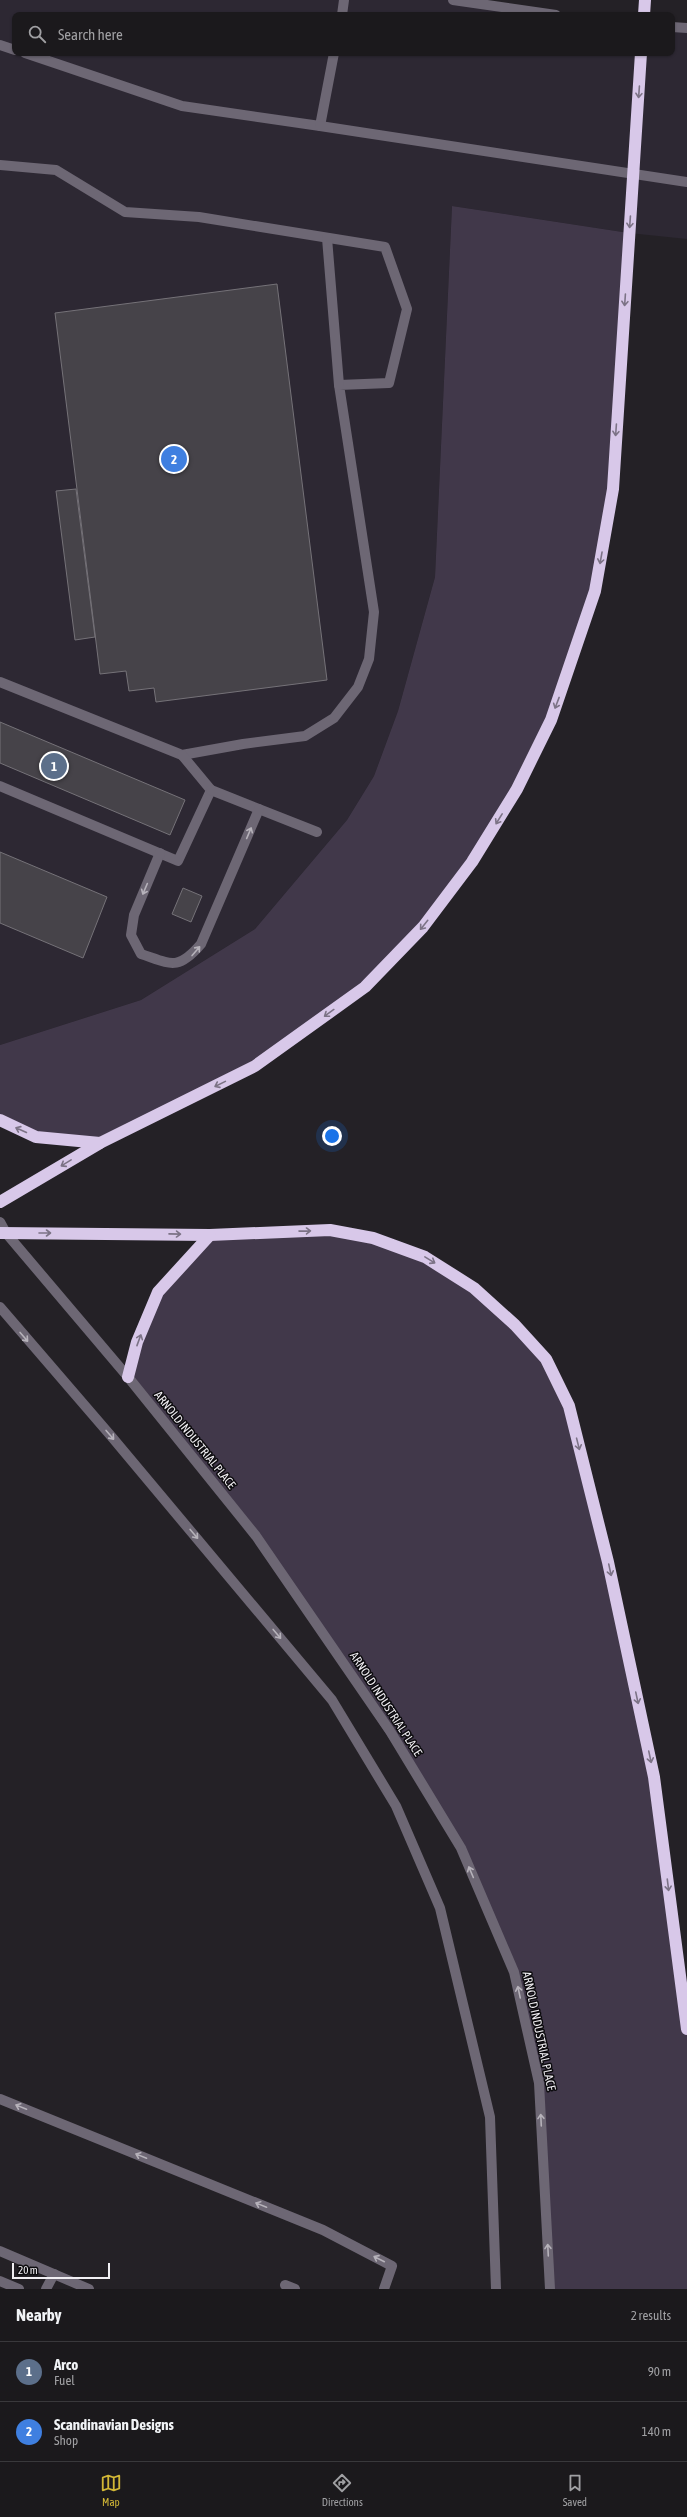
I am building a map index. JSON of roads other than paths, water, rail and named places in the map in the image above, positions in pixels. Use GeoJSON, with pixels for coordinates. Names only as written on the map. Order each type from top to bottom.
{"type":"FeatureCollection","features":[{"type":"Feature","properties":{"kind":"highway"},"geometry":{"type":"LineString","coordinates":[[644,12],[645,0]]}},
{"type":"Feature","properties":{"kind":"highway"},"geometry":{"type":"LineString","coordinates":[[0,1202],[100,1143],[255,1066],[365,987],[422,927],[472,862],[517,789],[551,720],[595,591],[613,489],[641,56]]}},
{"type":"Feature","properties":{"kind":"highway"},"geometry":{"type":"LineString","coordinates":[[0,1120],[36,1137],[100,1143]]}},
{"type":"Feature","properties":{"kind":"highway"},"geometry":{"type":"LineString","coordinates":[[2,1229],[210,1235],[330,1230],[373,1238],[425,1257],[474,1288],[515,1325],[546,1359],[569,1406],[608,1562],[652,1770],[687,2029]]}},
{"type":"Feature","properties":{"kind":"highway"},"geometry":{"type":"LineString","coordinates":[[128,1377],[137,1342],[158,1292],[210,1235]]}},
{"type":"Feature","properties":{"kind":"street"},"geometry":{"type":"LineString","coordinates":[[342,12],[344,0]]}},
{"type":"Feature","properties":{"kind":"street"},"geometry":{"type":"LineString","coordinates":[[453,0],[535,12]]}},
{"type":"Feature","properties":{"kind":"street"},"geometry":{"type":"LineString","coordinates":[[675,27],[687,28]]}},
{"type":"Feature","properties":{"kind":"street"},"geometry":{"type":"LineString","coordinates":[[0,45],[12,49]]}},
{"type":"Feature","properties":{"kind":"street"},"geometry":{"type":"LineString","coordinates":[[34,56],[182,106],[687,182]]}},
{"type":"Feature","properties":{"kind":"street"},"geometry":{"type":"LineString","coordinates":[[320,126],[333,56]]}},
{"type":"Feature","properties":{"kind":"street"},"geometry":{"type":"LineString","coordinates":[[0,165],[56,170],[125,212],[198,217],[385,247],[407,309],[389,383],[339,385]]}},
{"type":"Feature","properties":{"kind":"street"},"geometry":{"type":"LineString","coordinates":[[182,755],[243,744],[305,736],[334,718],[358,687],[369,659],[374,612],[339,385],[327,238]]}},
{"type":"Feature","properties":{"kind":"street"},"geometry":{"type":"LineString","coordinates":[[0,682],[182,755],[211,790],[317,832]]}},
{"type":"Feature","properties":{"kind":"street"},"geometry":{"type":"LineString","coordinates":[[0,786],[178,861],[211,790]]}},
{"type":"Feature","properties":{"kind":"street"},"geometry":{"type":"LineString","coordinates":[[160,853],[134,915],[131,935],[140,954],[170,964],[189,959],[201,944],[259,809]]}},
{"type":"Feature","properties":{"kind":"street","name":"ARNOLD INDUSTRIAL PLACE"},"geometry":{"type":"LineString","coordinates":[[2,1229],[128,1377],[256,1536],[390,1731],[461,1848],[514,1972],[539,2083],[550,2289]]}},
{"type":"Feature","properties":{"kind":"street"},"geometry":{"type":"LineString","coordinates":[[0,1307],[111,1436],[332,1700],[396,1806],[440,1908],[490,2117],[496,2289]]}},
{"type":"Feature","properties":{"kind":"street"},"geometry":{"type":"LineString","coordinates":[[0,2099],[322,2230],[392,2266],[384,2289]]}},
{"type":"Feature","properties":{"kind":"street"},"geometry":{"type":"LineString","coordinates":[[0,2251],[89,2289]]}},
{"type":"Feature","properties":{"kind":"street"},"geometry":{"type":"LineString","coordinates":[[46,2289],[54,2274]]}},
{"type":"Feature","properties":{"kind":"street"},"geometry":{"type":"LineString","coordinates":[[0,2281],[19,2289]]}},
{"type":"Feature","properties":{"kind":"street"},"geometry":{"type":"LineString","coordinates":[[285,2285],[295,2289]]}},
{"type":"Feature","properties":{"kind":"place","name":"Scandinavian Designs"},"geometry":{"type":"Point","coordinates":[174,459]}},
{"type":"Feature","properties":{"kind":"place","name":"Arco"},"geometry":{"type":"Point","coordinates":[54,766]}}]}
